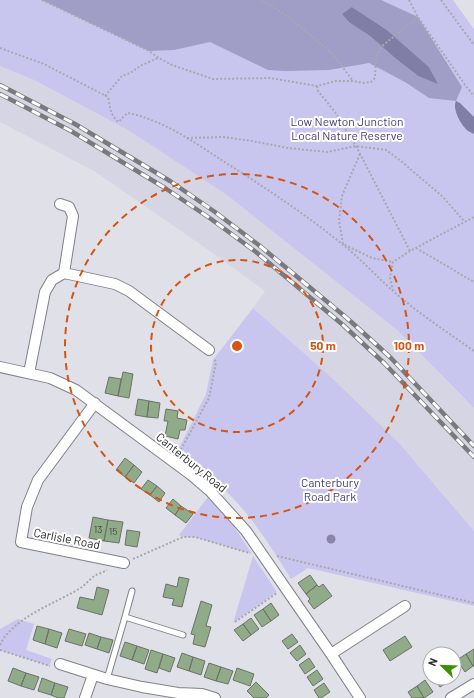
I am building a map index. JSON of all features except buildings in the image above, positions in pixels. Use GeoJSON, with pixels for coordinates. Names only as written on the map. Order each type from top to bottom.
{"type":"FeatureCollection","features":[{"type":"Feature","properties":{"kind":"street"},"geometry":{"type":"LineString","coordinates":[[60,204],[69,207],[73,216],[64,273]]}},
{"type":"Feature","properties":{"kind":"street"},"geometry":{"type":"LineString","coordinates":[[29,373],[45,292],[52,280],[64,273],[115,284],[129,291],[208,350]]}},
{"type":"Feature","properties":{"kind":"street","name":"Canterbury Road"},"geometry":{"type":"LineString","coordinates":[[0,367],[50,378],[76,390],[174,462],[210,491],[246,531],[360,698]]}},
{"type":"Feature","properties":{"kind":"street","name":"Carlisle Road"},"geometry":{"type":"LineString","coordinates":[[95,403],[38,480],[27,507],[21,542],[124,562]]}},
{"type":"Feature","properties":{"kind":"street"},"geometry":{"type":"LineString","coordinates":[[331,654],[405,606]]}},
{"type":"Feature","properties":{"kind":"street"},"geometry":{"type":"LineString","coordinates":[[60,664],[106,679],[178,696],[202,694],[215,698]]}},
{"type":"Feature","properties":{"kind":"street"},"geometry":{"type":"LineString","coordinates":[[85,698],[93,675]]}},
{"type":"Feature","properties":{"kind":"street"},"geometry":{"type":"LineString","coordinates":[[451,698],[474,684]]}},
{"type":"Feature","properties":{"kind":"lane"},"geometry":{"type":"LineString","coordinates":[[106,679],[132,591]]}},
{"type":"Feature","properties":{"kind":"lane"},"geometry":{"type":"LineString","coordinates":[[125,616],[183,635]]}},
{"type":"Feature","properties":{"kind":"path"},"geometry":{"type":"LineString","coordinates":[[42,0],[150,51],[172,65],[213,79],[270,78],[317,86],[336,81],[371,82],[375,78],[376,58],[381,47],[418,17]]}},
{"type":"Feature","properties":{"kind":"path"},"geometry":{"type":"LineString","coordinates":[[261,0],[289,17],[332,53],[353,81]]}},
{"type":"Feature","properties":{"kind":"path"},"geometry":{"type":"LineString","coordinates":[[409,0],[418,17],[474,96]]}},
{"type":"Feature","properties":{"kind":"path"},"geometry":{"type":"LineString","coordinates":[[441,0],[474,45]]}},
{"type":"Feature","properties":{"kind":"path"},"geometry":{"type":"LineString","coordinates":[[0,48],[44,64],[108,97],[111,112],[118,122],[128,113],[169,128],[187,138],[279,197],[343,244],[394,292],[428,319],[474,351]]}},
{"type":"Feature","properties":{"kind":"path"},"geometry":{"type":"LineString","coordinates":[[105,96],[122,76],[130,73],[142,64],[159,58]]}},
{"type":"Feature","properties":{"kind":"path"},"geometry":{"type":"LineString","coordinates":[[317,86],[318,91],[335,112],[356,146],[410,251]]}},
{"type":"Feature","properties":{"kind":"path"},"geometry":{"type":"LineString","coordinates":[[187,138],[223,137],[288,148],[327,152],[356,146],[386,150],[443,197],[464,221]]}},
{"type":"Feature","properties":{"kind":"path"},"geometry":{"type":"LineString","coordinates":[[343,244],[339,221],[342,196],[360,154]]}},
{"type":"Feature","properties":{"kind":"path"},"geometry":{"type":"LineString","coordinates":[[343,244],[372,258],[393,262],[410,251],[474,217]]}},
{"type":"Feature","properties":{"kind":"path"},"geometry":{"type":"LineString","coordinates":[[416,248],[474,282]]}},
{"type":"Feature","properties":{"kind":"path"},"geometry":{"type":"LineString","coordinates":[[393,262],[390,277],[394,292]]}},
{"type":"Feature","properties":{"kind":"path"},"geometry":{"type":"LineString","coordinates":[[174,462],[209,398],[216,362],[208,350]]}},
{"type":"Feature","properties":{"kind":"path"},"geometry":{"type":"LineString","coordinates":[[263,555],[278,556],[474,603]]}},
{"type":"Feature","properties":{"kind":"path"},"geometry":{"type":"LineString","coordinates":[[235,622],[284,587]]}},
{"type":"Feature","properties":{"kind":"path"},"geometry":{"type":"LineString","coordinates":[[0,650],[50,666],[60,664]]}},
{"type":"Feature","properties":{"kind":"shaded area"},"geometry":{"type":"Polygon","coordinates":[[[42,0],[381,0],[418,17],[462,87],[456,101],[429,98],[405,82],[369,63],[329,70],[268,70],[210,42],[174,50],[149,51],[42,0]],[[352,7],[350,23],[370,36],[418,76],[437,83],[429,67],[387,30],[352,7]]]}},
{"type":"Feature","properties":{"kind":"shaded area"},"geometry":{"type":"Polygon","coordinates":[[[352,7],[387,30],[429,67],[438,84],[418,76],[370,36],[350,23],[342,14],[352,7]]]}},
{"type":"Feature","properties":{"kind":"shaded area"},"geometry":{"type":"Polygon","coordinates":[[[0,66],[34,80],[128,130],[227,195],[397,330],[474,408],[474,531],[400,444],[332,378],[253,308],[265,291],[94,171],[0,122],[0,66]]]}},
{"type":"Feature","properties":{"kind":"shaded area"},"geometry":{"type":"Polygon","coordinates":[[[456,101],[474,117],[474,134],[468,131],[460,121],[455,108],[456,101]]]}},
{"type":"Feature","properties":{"kind":"green space","name":"Low Newton Junction Local Nature Reserve"},"geometry":{"type":"Polygon","coordinates":[[[0,0],[453,0],[474,29],[474,408],[397,330],[227,195],[128,130],[34,80],[0,66],[0,0]]]}},
{"type":"Feature","properties":{"kind":"green space","name":"Canterbury Road Park"},"geometry":{"type":"Polygon","coordinates":[[[253,308],[332,378],[400,444],[474,531],[474,606],[308,568],[291,579],[256,525],[234,499],[197,466],[177,452],[206,394],[213,360],[253,308]]]}},
{"type":"Feature","properties":{"kind":"green space"},"geometry":{"type":"Polygon","coordinates":[[[208,497],[231,522],[252,554],[195,537],[183,537],[179,535],[208,497]]]}},
{"type":"Feature","properties":{"kind":"green space"},"geometry":{"type":"Polygon","coordinates":[[[253,556],[277,592],[233,623],[253,556]]]}},
{"type":"Feature","properties":{"kind":"green space"},"geometry":{"type":"Polygon","coordinates":[[[18,619],[34,624],[26,650],[52,659],[49,666],[0,650],[0,629],[18,619]]]}},
{"type":"Feature","properties":{"kind":"railway"},"geometry":{"type":"LineString","coordinates":[[0,85],[75,124],[170,181],[215,212],[260,246],[348,319],[390,357],[474,446]]}},
{"type":"Feature","properties":{"kind":"railway"},"geometry":{"type":"LineString","coordinates":[[0,94],[71,131],[165,188],[256,252],[343,325],[384,363],[474,457]]}}]}
